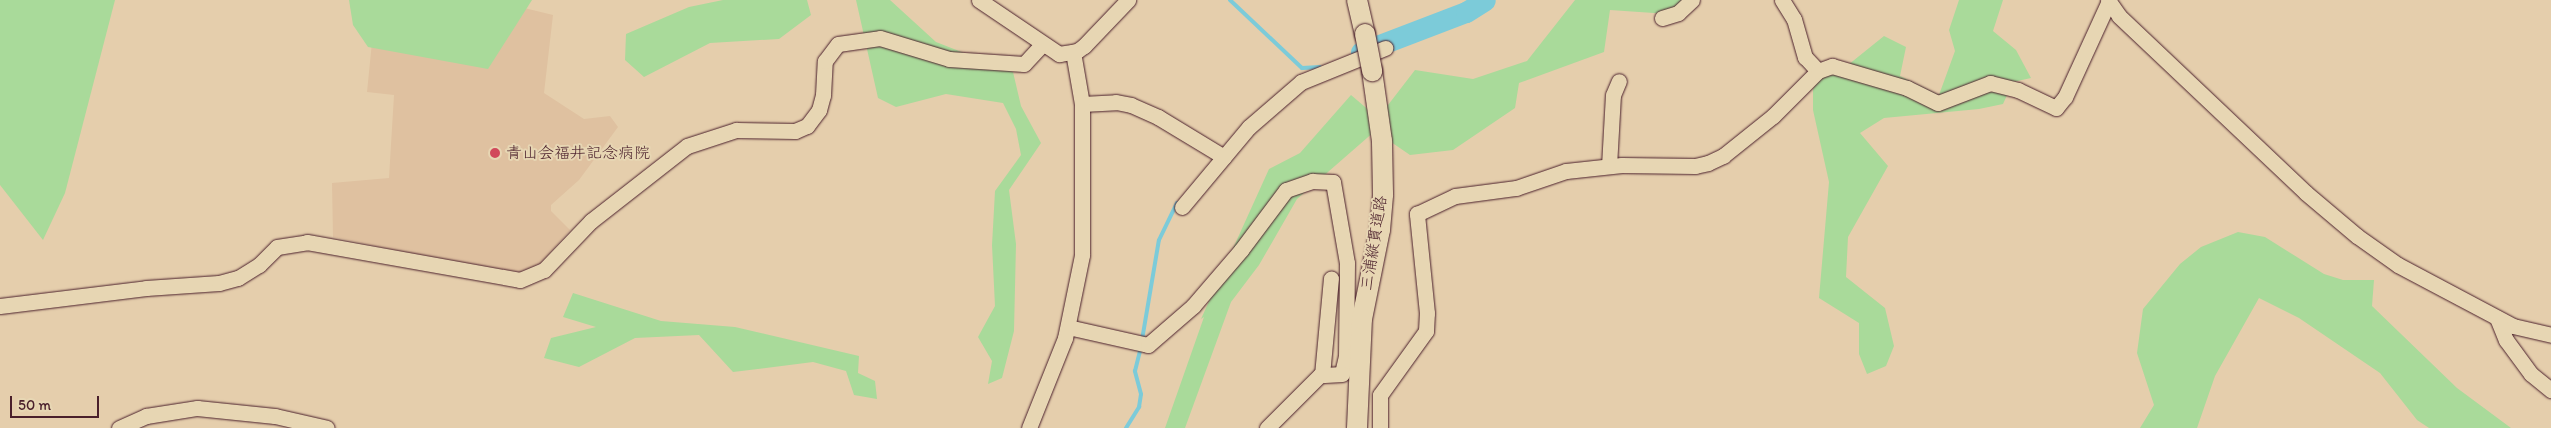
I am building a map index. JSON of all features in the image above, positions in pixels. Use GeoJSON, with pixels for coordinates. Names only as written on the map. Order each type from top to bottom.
{"type":"FeatureCollection","features":[{"type":"Feature","properties":{"kind":"main road","name":"三浦縦貫道路"},"geometry":{"type":"LineString","coordinates":[[1357,428],[1362,319],[1380,230],[1383,194],[1382,141],[1372,71],[1358,0]]}},
{"type":"Feature","properties":{"kind":"street"},"geometry":{"type":"LineString","coordinates":[[979,0],[1042,45],[1059,54],[1072,52],[1084,46],[1128,0]]}},
{"type":"Feature","properties":{"kind":"street"},"geometry":{"type":"LineString","coordinates":[[1662,18],[1678,13],[1692,0]]}},
{"type":"Feature","properties":{"kind":"street"},"geometry":{"type":"LineString","coordinates":[[1782,0],[1794,19],[1805,57],[1818,71]]}},
{"type":"Feature","properties":{"kind":"street"},"geometry":{"type":"LineString","coordinates":[[1380,428],[1380,395],[1426,331],[1427,314],[1417,214],[1456,196],[1516,188],[1566,171],[1609,166],[1708,163],[1724,156],[1773,116],[1818,71],[1832,66],[1907,88],[1938,103],[1983,83],[1996,84],[2056,108],[2065,97],[2109,1]]}},
{"type":"Feature","properties":{"kind":"street"},"geometry":{"type":"LineString","coordinates":[[2109,1],[2119,16],[2306,193],[2357,236],[2398,265],[2497,318],[2513,326],[2551,335]]}},
{"type":"Feature","properties":{"kind":"street"},"geometry":{"type":"LineString","coordinates":[[0,306],[146,288],[218,283],[238,278],[259,265],[277,247],[307,242],[520,280],[544,270],[591,221],[687,146],[736,130],[795,131],[807,126],[818,110],[823,95],[825,61],[838,44],[880,38],[949,59],[1024,64],[1042,45]]}},
{"type":"Feature","properties":{"kind":"street"},"geometry":{"type":"LineString","coordinates":[[1182,207],[1220,155],[1249,126],[1301,82],[1385,48]]}},
{"type":"Feature","properties":{"kind":"street"},"geometry":{"type":"LineString","coordinates":[[1028,428],[1039,407],[1068,327],[1082,255],[1082,104],[1072,52]]}},
{"type":"Feature","properties":{"kind":"street"},"geometry":{"type":"LineString","coordinates":[[1609,166],[1613,96],[1619,81]]}},
{"type":"Feature","properties":{"kind":"street"},"geometry":{"type":"LineString","coordinates":[[1082,104],[1116,102],[1131,105],[1158,117],[1220,155]]}},
{"type":"Feature","properties":{"kind":"street"},"geometry":{"type":"LineString","coordinates":[[1068,327],[1141,345],[1160,338],[1193,306],[1241,250],[1286,190],[1312,180],[1333,182],[1347,263],[1346,356],[1342,374],[1322,375]]}},
{"type":"Feature","properties":{"kind":"street"},"geometry":{"type":"LineString","coordinates":[[1267,428],[1322,375],[1331,278]]}},
{"type":"Feature","properties":{"kind":"street"},"geometry":{"type":"LineString","coordinates":[[2497,318],[2506,340],[2526,368],[2539,383],[2551,390]]}},
{"type":"Feature","properties":{"kind":"street"},"geometry":{"type":"LineString","coordinates":[[119,428],[146,416],[197,408],[275,416],[327,428]]}},
{"type":"Feature","properties":{"kind":"shaded area","name":"青山会福井記念病院"},"geometry":{"type":"Polygon","coordinates":[[[512,5],[553,15],[544,93],[584,119],[610,116],[618,127],[579,180],[551,205],[551,211],[570,230],[541,263],[518,276],[333,237],[332,183],[389,178],[394,95],[367,92],[372,42],[512,5]]]}},
{"type":"Feature","properties":{"kind":"green space"},"geometry":{"type":"Polygon","coordinates":[[[0,0],[115,0],[65,193],[43,240],[0,185],[0,0]]]}},
{"type":"Feature","properties":{"kind":"green space"},"geometry":{"type":"Polygon","coordinates":[[[349,0],[532,0],[488,69],[368,47],[353,25],[349,0]]]}},
{"type":"Feature","properties":{"kind":"green space"},"geometry":{"type":"Polygon","coordinates":[[[723,0],[807,0],[811,15],[779,39],[710,43],[644,77],[625,60],[626,34],[689,7],[723,0]]]}},
{"type":"Feature","properties":{"kind":"green space"},"geometry":{"type":"Polygon","coordinates":[[[856,0],[890,0],[936,42],[1013,72],[1021,106],[1041,143],[1009,190],[1016,244],[1014,331],[1002,378],[988,384],[992,361],[978,337],[995,306],[992,245],[995,191],[1021,155],[1016,129],[1003,103],[946,94],[896,107],[878,98],[856,0]]]}},
{"type":"Feature","properties":{"kind":"green space"},"geometry":{"type":"Polygon","coordinates":[[[1575,0],[1696,0],[1683,15],[1610,10],[1604,52],[1519,83],[1515,108],[1453,150],[1410,155],[1375,131],[1297,199],[1259,265],[1231,302],[1185,428],[1165,428],[1204,317],[1201,319],[1269,169],[1300,153],[1351,95],[1378,118],[1415,70],[1473,79],[1527,61],[1575,0]]]}},
{"type":"Feature","properties":{"kind":"green space"},"geometry":{"type":"Polygon","coordinates":[[[1959,0],[2003,0],[1993,31],[2016,50],[2031,78],[2013,82],[2003,104],[1979,109],[1884,118],[1860,133],[1888,166],[1848,237],[1846,277],[1885,308],[1894,346],[1886,366],[1867,374],[1859,354],[1859,323],[1819,298],[1829,182],[1813,110],[1813,89],[1822,74],[1848,65],[1884,36],[1906,47],[1900,76],[1939,95],[1955,51],[1949,30],[1959,0]]]}},
{"type":"Feature","properties":{"kind":"green space"},"geometry":{"type":"Polygon","coordinates":[[[2238,232],[2265,237],[2324,274],[2343,280],[2374,280],[2372,306],[2457,388],[2511,428],[2429,428],[2417,420],[2380,373],[2299,318],[2259,298],[2215,376],[2197,428],[2140,428],[2154,405],[2137,353],[2143,309],[2180,264],[2201,247],[2238,232]]]}},
{"type":"Feature","properties":{"kind":"green space"},"geometry":{"type":"Polygon","coordinates":[[[573,293],[661,321],[735,327],[859,356],[858,373],[875,381],[877,399],[854,395],[846,371],[813,362],[733,372],[699,335],[635,338],[579,367],[544,358],[551,338],[596,327],[563,317],[573,293]]]}},
{"type":"Feature","properties":{"kind":"waterway"},"geometry":{"type":"LineString","coordinates":[[1230,0],[1302,68],[1320,67]]}},
{"type":"Feature","properties":{"kind":"waterway"},"geometry":{"type":"LineString","coordinates":[[1361,52],[1466,12],[1485,0]]}},
{"type":"Feature","properties":{"kind":"waterway"},"geometry":{"type":"LineString","coordinates":[[1142,340],[1159,240],[1177,203]]}},
{"type":"Feature","properties":{"kind":"waterway"},"geometry":{"type":"LineString","coordinates":[[1126,428],[1139,407],[1141,394],[1135,371],[1141,347]]}},
{"type":"Feature","properties":{"kind":"place","name":"青山会福井記念病院"},"geometry":{"type":"Point","coordinates":[495,153]}}]}
